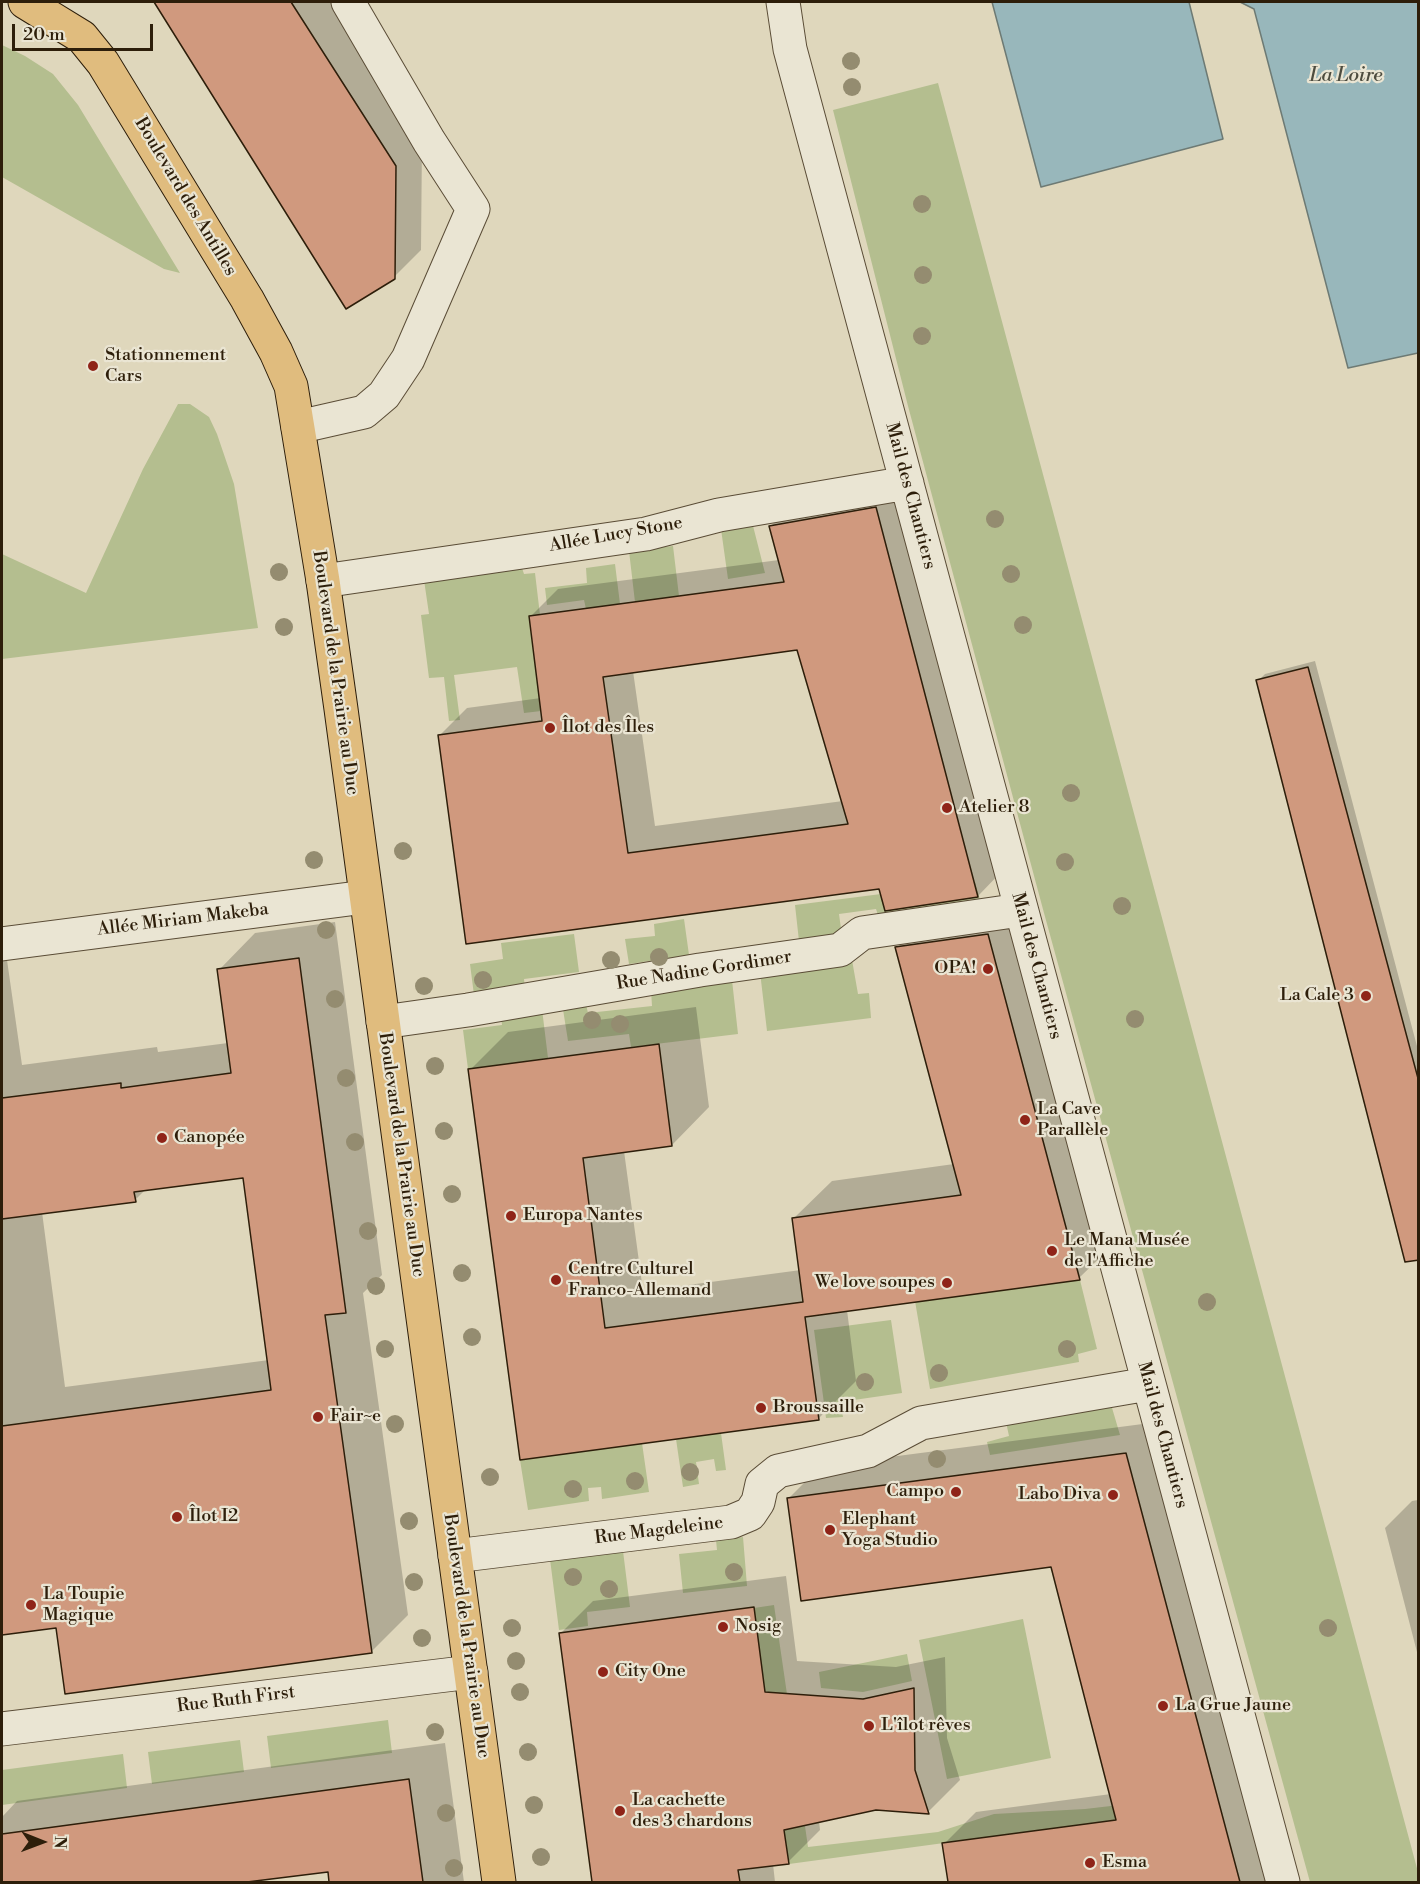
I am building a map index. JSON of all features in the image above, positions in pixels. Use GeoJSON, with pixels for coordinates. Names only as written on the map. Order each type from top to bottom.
{"type":"FeatureCollection","features":[{"type":"Feature","properties":{"kind":"main road","name":"Boulevard des Antilles"},"geometry":{"type":"LineString","coordinates":[[25,2],[82,37],[103,63],[241,289],[276,351],[291,386],[298,428]]}},
{"type":"Feature","properties":{"kind":"main road","name":"Boulevard de la Prairie au Duc"},"geometry":{"type":"LineString","coordinates":[[298,428],[323,581],[499,1882]]}},
{"type":"Feature","properties":{"kind":"street"},"geometry":{"type":"LineString","coordinates":[[298,428],[364,412],[384,395],[408,359],[473,209],[429,141],[348,2]]}},
{"type":"Feature","properties":{"kind":"street","name":"Mail des Chantiers"},"geometry":{"type":"LineString","coordinates":[[783,2],[790,49],[1283,1882]]}},
{"type":"Feature","properties":{"kind":"street","name":"Allée Lucy Stone"},"geometry":{"type":"LineString","coordinates":[[323,581],[646,534],[718,515],[907,483]]}},
{"type":"Feature","properties":{"kind":"street","name":"Allée Miriam Makeba"},"geometry":{"type":"LineString","coordinates":[[2,944],[365,897]]}},
{"type":"Feature","properties":{"kind":"street","name":"Rue Nadine Gordimer"},"geometry":{"type":"LineString","coordinates":[[382,1022],[468,1010],[700,970],[840,950],[862,933],[1020,910]]}},
{"type":"Feature","properties":{"kind":"street","name":"Rue Magdeleine"},"geometry":{"type":"LineString","coordinates":[[455,1556],[731,1522],[750,1514],[758,1502],[762,1484],[778,1471],[868,1451],[921,1423],[1149,1384]]}},
{"type":"Feature","properties":{"kind":"street","name":"Rue Ruth First"},"geometry":{"type":"LineString","coordinates":[[2,1729],[471,1672]]}},
{"type":"Feature","properties":{"kind":"green space"},"geometry":{"type":"Polygon","coordinates":[[[2,45],[25,56],[53,74],[78,105],[180,273],[164,269],[2,177],[2,45]]]}},
{"type":"Feature","properties":{"kind":"green space"},"geometry":{"type":"Polygon","coordinates":[[[938,83],[1418,1872],[1418,1882],[1310,1882],[1044,913],[908,406],[833,110],[938,83]]]}},
{"type":"Feature","properties":{"kind":"green space"},"geometry":{"type":"Polygon","coordinates":[[[178,404],[190,404],[209,417],[217,434],[234,484],[258,628],[2,659],[2,554],[86,593],[143,469],[178,404]]]}},
{"type":"Feature","properties":{"kind":"green space"},"geometry":{"type":"Polygon","coordinates":[[[751,518],[765,573],[728,579],[721,529],[751,518]]]}},
{"type":"Feature","properties":{"kind":"green space"},"geometry":{"type":"Polygon","coordinates":[[[673,546],[679,596],[635,602],[629,551],[673,546]]]}},
{"type":"Feature","properties":{"kind":"green space"},"geometry":{"type":"Polygon","coordinates":[[[615,564],[620,604],[586,609],[584,600],[547,605],[545,588],[587,583],[586,568],[615,564]]]}},
{"type":"Feature","properties":{"kind":"green space"},"geometry":{"type":"Polygon","coordinates":[[[522,568],[524,574],[535,573],[540,615],[529,617],[541,711],[524,713],[517,667],[454,675],[460,720],[449,721],[444,677],[429,678],[421,615],[429,614],[424,580],[522,568]]]}},
{"type":"Feature","properties":{"kind":"green space"},"geometry":{"type":"Polygon","coordinates":[[[975,882],[981,903],[878,915],[876,909],[839,914],[842,936],[799,941],[795,905],[975,882]]]}},
{"type":"Feature","properties":{"kind":"green space"},"geometry":{"type":"Polygon","coordinates":[[[684,919],[689,955],[629,964],[625,939],[655,936],[654,924],[684,919]]]}},
{"type":"Feature","properties":{"kind":"green space"},"geometry":{"type":"Polygon","coordinates":[[[574,934],[579,972],[524,979],[525,989],[474,995],[470,964],[503,959],[501,943],[574,934]]]}},
{"type":"Feature","properties":{"kind":"green space"},"geometry":{"type":"Polygon","coordinates":[[[852,960],[858,994],[869,993],[871,1018],[767,1031],[760,972],[852,960]]]}},
{"type":"Feature","properties":{"kind":"green space"},"geometry":{"type":"Polygon","coordinates":[[[732,980],[738,1034],[631,1047],[629,1034],[568,1041],[562,1003],[585,1000],[588,1013],[652,1006],[651,990],[732,980]]]}},
{"type":"Feature","properties":{"kind":"green space"},"geometry":{"type":"Polygon","coordinates":[[[542,1009],[548,1058],[468,1069],[463,1030],[502,1025],[501,1017],[542,1009]]]}},
{"type":"Feature","properties":{"kind":"green space"},"geometry":{"type":"Polygon","coordinates":[[[1080,1280],[1097,1349],[1078,1354],[1079,1362],[930,1389],[915,1301],[1080,1280]]]}},
{"type":"Feature","properties":{"kind":"green space"},"geometry":{"type":"Polygon","coordinates":[[[891,1320],[902,1393],[840,1402],[843,1417],[826,1418],[814,1330],[891,1320]]]}},
{"type":"Feature","properties":{"kind":"green space"},"geometry":{"type":"Polygon","coordinates":[[[1110,1401],[1120,1435],[990,1455],[987,1442],[1009,1436],[1006,1422],[1110,1401]]]}},
{"type":"Feature","properties":{"kind":"green space"},"geometry":{"type":"Polygon","coordinates":[[[721,1433],[726,1470],[716,1471],[714,1459],[696,1462],[699,1484],[683,1487],[676,1439],[721,1433]]]}},
{"type":"Feature","properties":{"kind":"green space"},"geometry":{"type":"Polygon","coordinates":[[[642,1443],[649,1492],[602,1499],[601,1487],[588,1488],[589,1501],[528,1510],[520,1460],[642,1443]]]}},
{"type":"Feature","properties":{"kind":"green space"},"geometry":{"type":"Polygon","coordinates":[[[743,1537],[747,1586],[683,1593],[679,1554],[717,1550],[716,1540],[743,1537]]]}},
{"type":"Feature","properties":{"kind":"green space"},"geometry":{"type":"Polygon","coordinates":[[[623,1551],[630,1607],[587,1612],[588,1626],[559,1630],[550,1559],[623,1551]]]}},
{"type":"Feature","properties":{"kind":"green space"},"geometry":{"type":"Polygon","coordinates":[[[774,1605],[795,1749],[773,1752],[754,1608],[774,1605]]]}},
{"type":"Feature","properties":{"kind":"green space"},"geometry":{"type":"Polygon","coordinates":[[[1023,1619],[1051,1758],[947,1779],[919,1640],[1023,1619]]]}},
{"type":"Feature","properties":{"kind":"green space"},"geometry":{"type":"Polygon","coordinates":[[[907,1654],[912,1681],[863,1692],[821,1688],[819,1672],[907,1654]]]}},
{"type":"Feature","properties":{"kind":"green space"},"geometry":{"type":"Polygon","coordinates":[[[388,1720],[392,1753],[271,1768],[267,1736],[388,1720]]]}},
{"type":"Feature","properties":{"kind":"green space"},"geometry":{"type":"Polygon","coordinates":[[[240,1740],[244,1772],[152,1784],[148,1752],[240,1740]]]}},
{"type":"Feature","properties":{"kind":"green space"},"geometry":{"type":"Polygon","coordinates":[[[123,1754],[127,1788],[2,1805],[2,1770],[123,1754]]]}},
{"type":"Feature","properties":{"kind":"green space"},"geometry":{"type":"Polygon","coordinates":[[[1214,1794],[1217,1806],[789,1864],[784,1829],[805,1826],[808,1847],[938,1832],[994,1814],[1085,1809],[1214,1794]]]}},
{"type":"Feature","properties":{"kind":"water"},"geometry":{"type":"Polygon","coordinates":[[[992,2],[1189,2],[1223,139],[1041,187],[992,2]]]}},
{"type":"Feature","properties":{"kind":"water","name":"La Loire"},"geometry":{"type":"Polygon","coordinates":[[[1240,2],[1418,2],[1418,353],[1348,368],[1254,9],[1240,2]]]}},
{"type":"Feature","properties":{"kind":"building"},"geometry":{"type":"Polygon","coordinates":[[[154,2],[291,2],[396,166],[395,279],[346,309],[154,2]]]}},
{"type":"Feature","properties":{"kind":"building","name":"Îlot des Îles"},"geometry":{"type":"Polygon","coordinates":[[[876,507],[978,897],[885,911],[879,889],[466,944],[438,735],[542,721],[529,616],[784,582],[769,526],[876,507]],[[797,650],[603,677],[628,853],[848,824],[797,650]]]}},
{"type":"Feature","properties":{"kind":"building"},"geometry":{"type":"Polygon","coordinates":[[[1308,667],[1419,1082],[1419,1260],[1405,1262],[1256,680],[1308,667]]]}},
{"type":"Feature","properties":{"kind":"building"},"geometry":{"type":"Polygon","coordinates":[[[988,934],[1080,1280],[805,1317],[819,1420],[520,1460],[468,1069],[659,1044],[672,1146],[583,1158],[605,1328],[803,1302],[792,1218],[961,1195],[895,947],[988,934]]]}},
{"type":"Feature","properties":{"kind":"building","name":"Îlot I2"},"geometry":{"type":"Polygon","coordinates":[[[299,958],[346,1313],[325,1315],[372,1653],[65,1694],[56,1628],[2,1635],[2,1426],[271,1390],[243,1178],[134,1192],[136,1202],[2,1219],[2,1098],[121,1083],[121,1088],[231,1073],[217,969],[299,958]]]}},
{"type":"Feature","properties":{"kind":"building"},"geometry":{"type":"Polygon","coordinates":[[[1126,1453],[1240,1882],[948,1882],[942,1843],[1116,1820],[1051,1567],[801,1601],[787,1498],[1126,1453]]]}},
{"type":"Feature","properties":{"kind":"building"},"geometry":{"type":"Polygon","coordinates":[[[754,1607],[765,1692],[863,1699],[914,1688],[915,1770],[929,1814],[876,1810],[784,1830],[789,1864],[738,1870],[740,1882],[592,1882],[559,1633],[754,1607]]]}},
{"type":"Feature","properties":{"kind":"building"},"geometry":{"type":"Polygon","coordinates":[[[409,1779],[423,1882],[329,1882],[328,1872],[247,1882],[2,1882],[2,1834],[409,1779]]]}},
{"type":"Feature","properties":{"kind":"place","name":"Stationnement Cars"},"geometry":{"type":"Point","coordinates":[93,366]}},
{"type":"Feature","properties":{"kind":"place","name":"Îlot des Îles"},"geometry":{"type":"Point","coordinates":[550,728]}},
{"type":"Feature","properties":{"kind":"place","name":"Atelier 8"},"geometry":{"type":"Point","coordinates":[947,808]}},
{"type":"Feature","properties":{"kind":"place","name":"OPA!"},"geometry":{"type":"Point","coordinates":[988,969]}},
{"type":"Feature","properties":{"kind":"place","name":"La Cale 3"},"geometry":{"type":"Point","coordinates":[1366,996]}},
{"type":"Feature","properties":{"kind":"place","name":"La Cave Parallèle"},"geometry":{"type":"Point","coordinates":[1025,1120]}},
{"type":"Feature","properties":{"kind":"place","name":"Canopée"},"geometry":{"type":"Point","coordinates":[162,1138]}},
{"type":"Feature","properties":{"kind":"place","name":"Europa Nantes"},"geometry":{"type":"Point","coordinates":[511,1216]}},
{"type":"Feature","properties":{"kind":"place","name":"Le Mana Musée de l'Affiche"},"geometry":{"type":"Point","coordinates":[1052,1251]}},
{"type":"Feature","properties":{"kind":"place","name":"Centre Culturel Franco-Allemand"},"geometry":{"type":"Point","coordinates":[556,1280]}},
{"type":"Feature","properties":{"kind":"place","name":"We love soupes"},"geometry":{"type":"Point","coordinates":[947,1283]}},
{"type":"Feature","properties":{"kind":"place","name":"Broussaille"},"geometry":{"type":"Point","coordinates":[761,1408]}},
{"type":"Feature","properties":{"kind":"place","name":"Fair~e"},"geometry":{"type":"Point","coordinates":[318,1417]}},
{"type":"Feature","properties":{"kind":"place","name":"Campo"},"geometry":{"type":"Point","coordinates":[956,1492]}},
{"type":"Feature","properties":{"kind":"place","name":"Labo Diva"},"geometry":{"type":"Point","coordinates":[1113,1495]}},
{"type":"Feature","properties":{"kind":"place","name":"Îlot I2"},"geometry":{"type":"Point","coordinates":[177,1517]}},
{"type":"Feature","properties":{"kind":"place","name":"Elephant Yoga Studio"},"geometry":{"type":"Point","coordinates":[830,1530]}},
{"type":"Feature","properties":{"kind":"place","name":"La Toupie Magique"},"geometry":{"type":"Point","coordinates":[31,1605]}},
{"type":"Feature","properties":{"kind":"place","name":"Nosig"},"geometry":{"type":"Point","coordinates":[723,1627]}},
{"type":"Feature","properties":{"kind":"place","name":"City One"},"geometry":{"type":"Point","coordinates":[603,1672]}},
{"type":"Feature","properties":{"kind":"place","name":"La Grue Jaune"},"geometry":{"type":"Point","coordinates":[1163,1706]}},
{"type":"Feature","properties":{"kind":"place","name":"L'îlot rêves"},"geometry":{"type":"Point","coordinates":[869,1726]}},
{"type":"Feature","properties":{"kind":"place","name":"La cachette des 3 chardons"},"geometry":{"type":"Point","coordinates":[620,1811]}},
{"type":"Feature","properties":{"kind":"place","name":"Esma"},"geometry":{"type":"Point","coordinates":[1090,1863]}}]}
